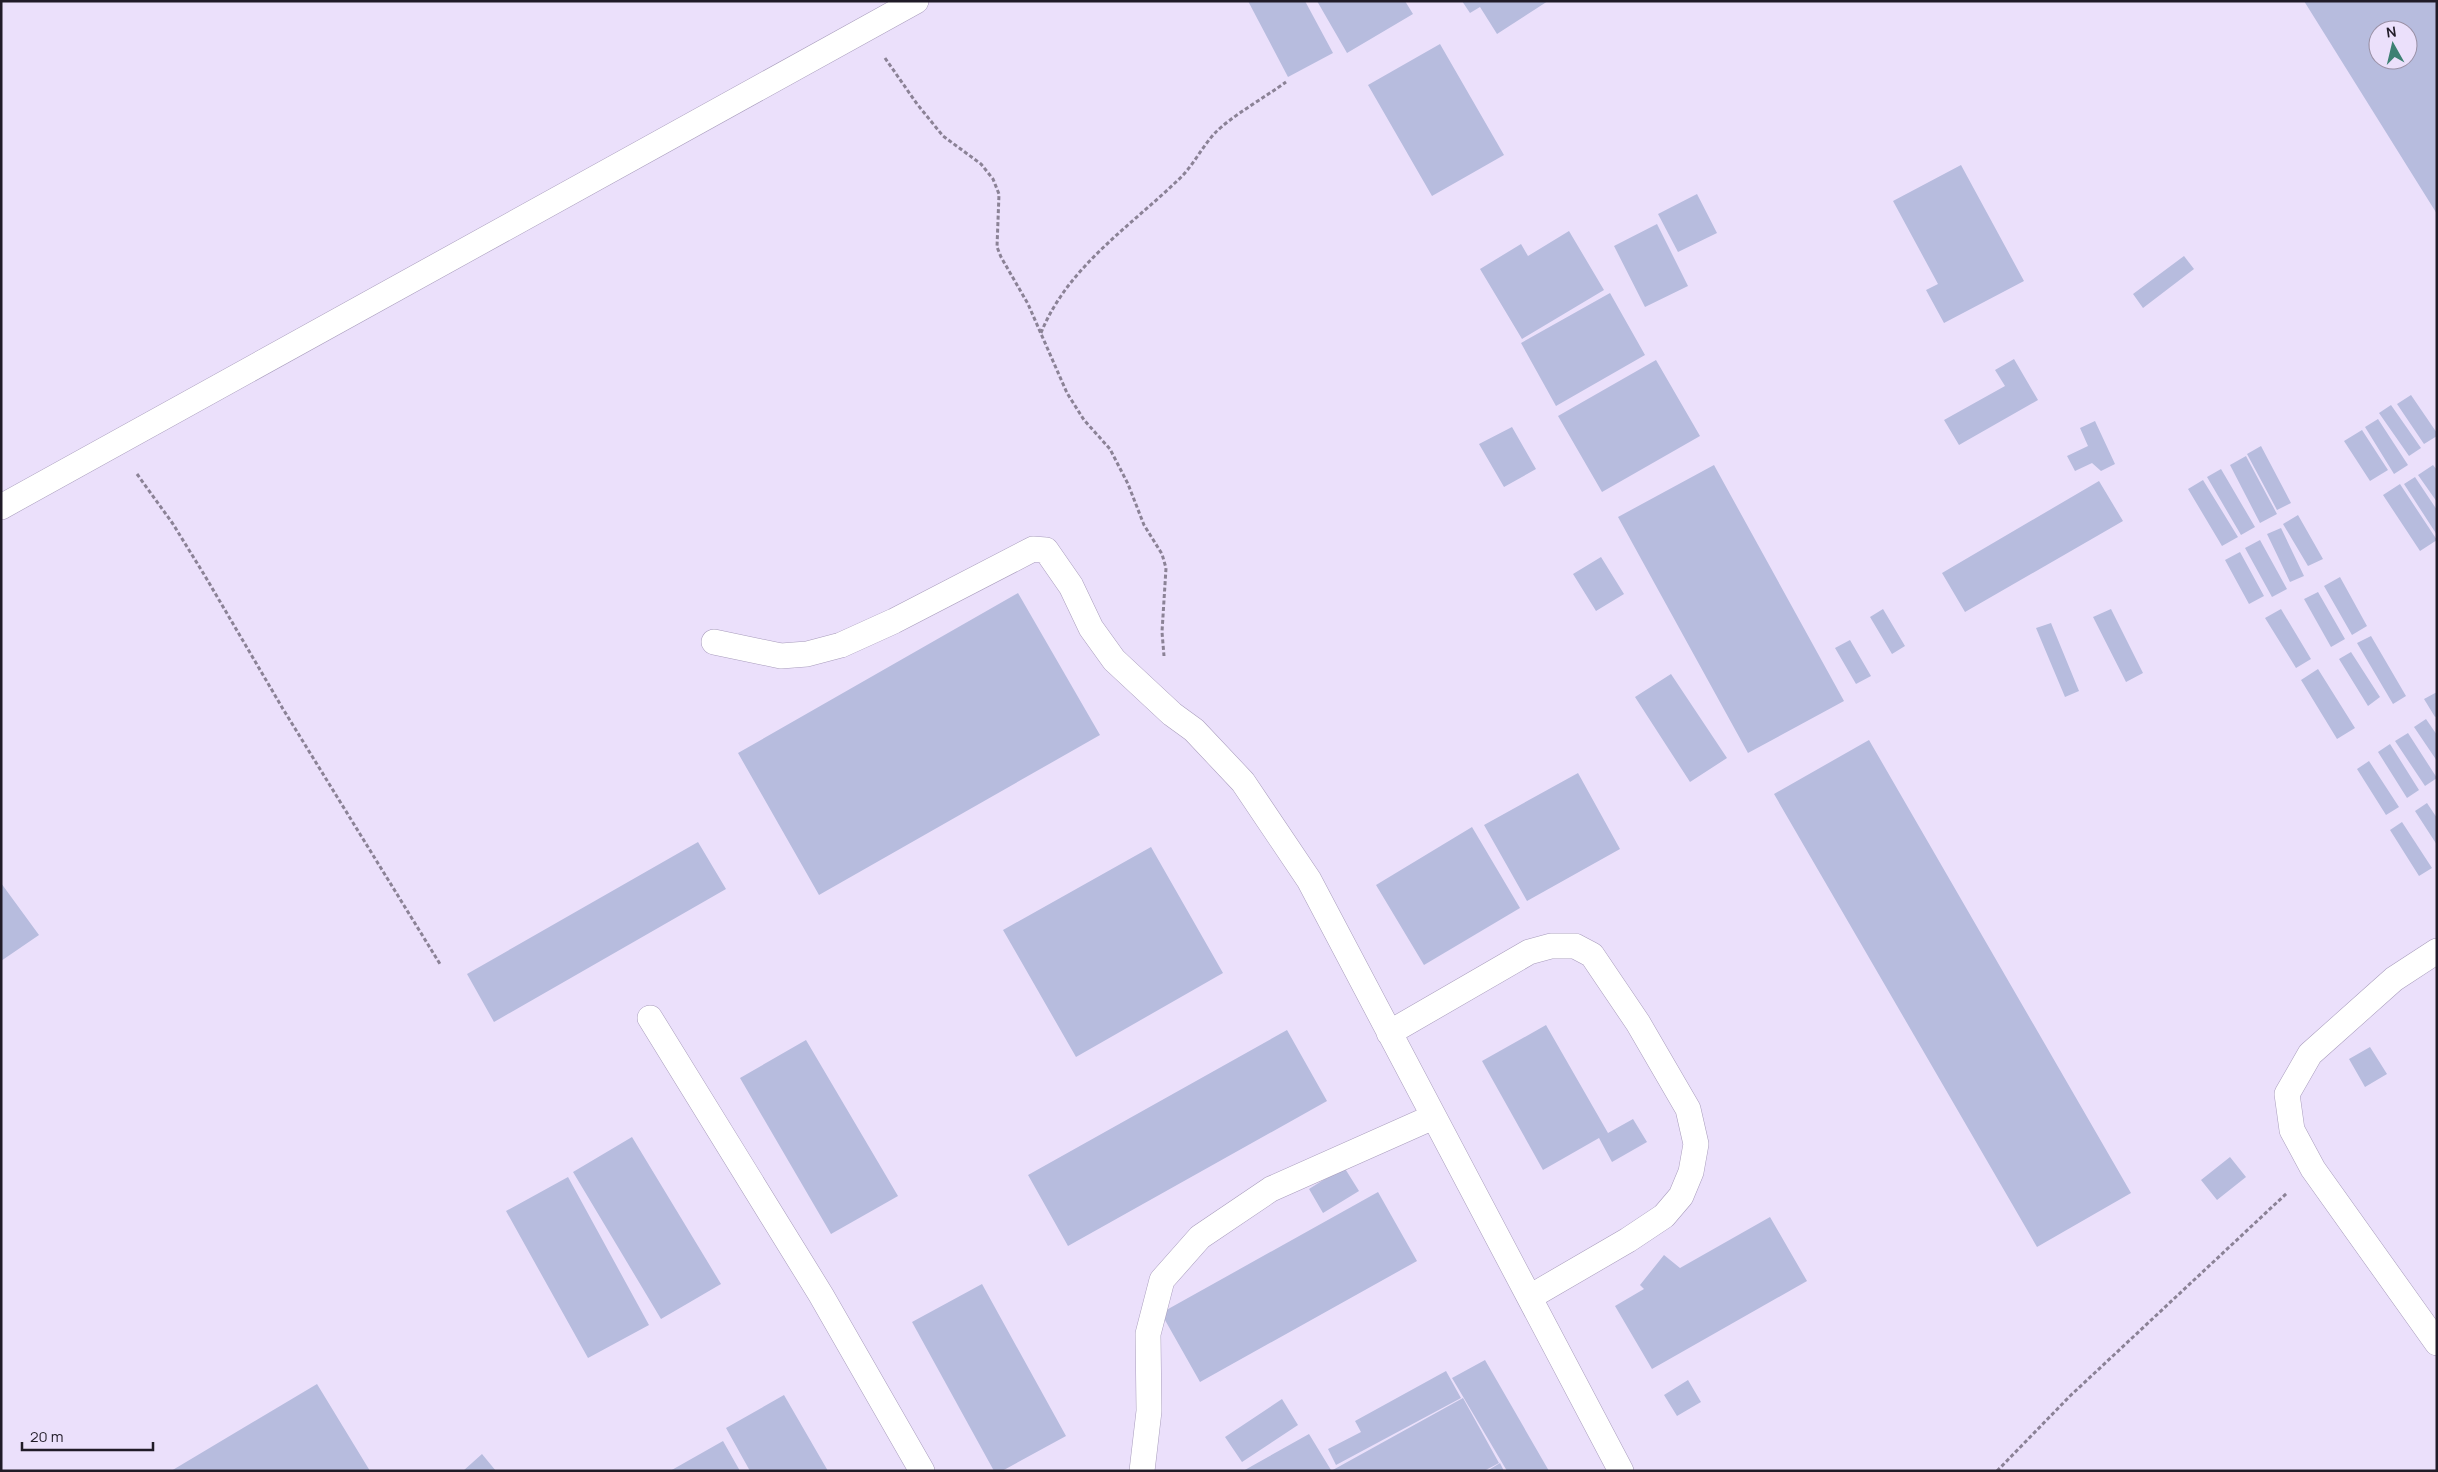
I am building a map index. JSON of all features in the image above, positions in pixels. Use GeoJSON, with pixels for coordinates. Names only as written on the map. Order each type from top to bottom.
{"type":"FeatureCollection","features":[{"type":"Feature","properties":{"kind":"lane"},"geometry":{"type":"LineString","coordinates":[[1,507],[916,1]]}},
{"type":"Feature","properties":{"kind":"lane"},"geometry":{"type":"LineString","coordinates":[[714,642],[781,656],[807,654],[841,645],[894,622],[1033,549],[1046,550],[1057,563],[1092,628],[1114,660],[1172,714],[1194,730],[1244,782],[1309,880],[1621,1471]]}},
{"type":"Feature","properties":{"kind":"lane"},"geometry":{"type":"LineString","coordinates":[[1389,1033],[1529,952],[1550,946],[1575,946],[1592,955],[1638,1023],[1688,1109],[1696,1144],[1691,1172],[1681,1196],[1664,1216],[1530,1297]]}},
{"type":"Feature","properties":{"kind":"lane"},"geometry":{"type":"LineString","coordinates":[[2437,951],[2394,979],[2310,1054],[2287,1094],[2292,1130],[2313,1168],[2437,1343]]}},
{"type":"Feature","properties":{"kind":"lane"},"geometry":{"type":"LineString","coordinates":[[650,1018],[816,1287],[922,1471]]}},
{"type":"Feature","properties":{"kind":"lane"},"geometry":{"type":"LineString","coordinates":[[1142,1471],[1149,1411],[1148,1334],[1162,1280],[1200,1237],[1271,1189],[1433,1117]]}},
{"type":"Feature","properties":{"kind":"path"},"geometry":{"type":"LineString","coordinates":[[866,29],[917,104],[943,136],[981,164],[993,180],[999,194],[997,246],[1028,304],[1067,393],[1084,420],[1110,449],[1128,484],[1144,524],[1165,561],[1163,640],[1172,714]]}},
{"type":"Feature","properties":{"kind":"path"},"geometry":{"type":"LineString","coordinates":[[1041,334],[1049,313],[1062,292],[1082,267],[1184,176],[1216,132],[1286,82]]}},
{"type":"Feature","properties":{"kind":"path"},"geometry":{"type":"LineString","coordinates":[[117,443],[186,546],[283,709],[440,964]]}},
{"type":"Feature","properties":{"kind":"path"},"geometry":{"type":"LineString","coordinates":[[1997,1471],[2070,1396],[2313,1168]]}},
{"type":"Feature","properties":{"kind":"building"},"geometry":{"type":"Polygon","coordinates":[[[1248,1],[1305,1],[1333,53],[1288,77],[1248,1]]]}},
{"type":"Feature","properties":{"kind":"building"},"geometry":{"type":"Polygon","coordinates":[[[1317,1],[1405,1],[1413,14],[1347,53],[1317,1]]]}},
{"type":"Feature","properties":{"kind":"building"},"geometry":{"type":"Polygon","coordinates":[[[1462,1],[1548,1],[1497,34],[1480,7],[1470,13],[1462,1]]]}},
{"type":"Feature","properties":{"kind":"building"},"geometry":{"type":"Polygon","coordinates":[[[2304,1],[2437,1],[2437,214],[2304,1]]]}},
{"type":"Feature","properties":{"kind":"building"},"geometry":{"type":"Polygon","coordinates":[[[1440,44],[1504,155],[1432,196],[1368,85],[1440,44]]]}},
{"type":"Feature","properties":{"kind":"building"},"geometry":{"type":"Polygon","coordinates":[[[1961,165],[2024,281],[1944,323],[1926,290],[1938,284],[1893,201],[1961,165]]]}},
{"type":"Feature","properties":{"kind":"building"},"geometry":{"type":"Polygon","coordinates":[[[1697,194],[1717,233],[1678,252],[1658,214],[1697,194]]]}},
{"type":"Feature","properties":{"kind":"building"},"geometry":{"type":"Polygon","coordinates":[[[1657,224],[1688,286],[1645,307],[1614,246],[1657,224]]]}},
{"type":"Feature","properties":{"kind":"building"},"geometry":{"type":"Polygon","coordinates":[[[1569,231],[1604,290],[1522,339],[1480,269],[1521,244],[1528,256],[1569,231]]]}},
{"type":"Feature","properties":{"kind":"building"},"geometry":{"type":"Polygon","coordinates":[[[2184,256],[2194,269],[2143,308],[2133,294],[2184,256]]]}},
{"type":"Feature","properties":{"kind":"building"},"geometry":{"type":"Polygon","coordinates":[[[1610,293],[1645,355],[1556,406],[1521,343],[1610,293]]]}},
{"type":"Feature","properties":{"kind":"building"},"geometry":{"type":"Polygon","coordinates":[[[2014,359],[2038,400],[1959,445],[1944,420],[2005,386],[1995,370],[2014,359]]]}},
{"type":"Feature","properties":{"kind":"building"},"geometry":{"type":"Polygon","coordinates":[[[1656,360],[1700,436],[1602,492],[1558,416],[1656,360]]]}},
{"type":"Feature","properties":{"kind":"building"},"geometry":{"type":"Polygon","coordinates":[[[2411,395],[2437,433],[2437,436],[2424,444],[2397,404],[2411,395]]]}},
{"type":"Feature","properties":{"kind":"building"},"geometry":{"type":"Polygon","coordinates":[[[2391,405],[2421,448],[2409,456],[2379,413],[2391,405]]]}},
{"type":"Feature","properties":{"kind":"building"},"geometry":{"type":"Polygon","coordinates":[[[2378,419],[2408,465],[2394,474],[2365,427],[2378,419]]]}},
{"type":"Feature","properties":{"kind":"building"},"geometry":{"type":"Polygon","coordinates":[[[2095,421],[2115,464],[2101,471],[2092,463],[2075,471],[2067,456],[2088,446],[2080,428],[2095,421]]]}},
{"type":"Feature","properties":{"kind":"building"},"geometry":{"type":"Polygon","coordinates":[[[1512,427],[1536,469],[1504,487],[1479,444],[1512,427]]]}},
{"type":"Feature","properties":{"kind":"building"},"geometry":{"type":"Polygon","coordinates":[[[2362,430],[2388,470],[2370,481],[2344,441],[2362,430]]]}},
{"type":"Feature","properties":{"kind":"building"},"geometry":{"type":"Polygon","coordinates":[[[2261,446],[2291,503],[2277,510],[2247,454],[2261,446]]]}},
{"type":"Feature","properties":{"kind":"building"},"geometry":{"type":"Polygon","coordinates":[[[2246,456],[2277,514],[2260,523],[2230,465],[2246,456]]]}},
{"type":"Feature","properties":{"kind":"building"},"geometry":{"type":"Polygon","coordinates":[[[1714,465],[1844,701],[1748,753],[1618,517],[1714,465]]]}},
{"type":"Feature","properties":{"kind":"building"},"geometry":{"type":"Polygon","coordinates":[[[2433,465],[2437,470],[2437,502],[2418,475],[2433,465]]]}},
{"type":"Feature","properties":{"kind":"building"},"geometry":{"type":"Polygon","coordinates":[[[2221,469],[2255,527],[2241,535],[2207,477],[2221,469]]]}},
{"type":"Feature","properties":{"kind":"building"},"geometry":{"type":"Polygon","coordinates":[[[2415,477],[2437,510],[2437,535],[2404,484],[2415,477]]]}},
{"type":"Feature","properties":{"kind":"building"},"geometry":{"type":"Polygon","coordinates":[[[2203,480],[2238,537],[2222,546],[2188,489],[2203,480]]]}},
{"type":"Feature","properties":{"kind":"building"},"geometry":{"type":"Polygon","coordinates":[[[2099,481],[2123,521],[1965,612],[1942,573],[2099,481]]]}},
{"type":"Feature","properties":{"kind":"building"},"geometry":{"type":"Polygon","coordinates":[[[2400,484],[2437,540],[2420,551],[2383,495],[2400,484]]]}},
{"type":"Feature","properties":{"kind":"building"},"geometry":{"type":"Polygon","coordinates":[[[2298,515],[2323,559],[2308,566],[2283,524],[2298,515]]]}},
{"type":"Feature","properties":{"kind":"building"},"geometry":{"type":"Polygon","coordinates":[[[2281,528],[2304,576],[2290,582],[2267,534],[2281,528]]]}},
{"type":"Feature","properties":{"kind":"building"},"geometry":{"type":"Polygon","coordinates":[[[2260,540],[2287,589],[2272,597],[2245,548],[2260,540]]]}},
{"type":"Feature","properties":{"kind":"building"},"geometry":{"type":"Polygon","coordinates":[[[2240,552],[2264,596],[2249,604],[2225,560],[2240,552]]]}},
{"type":"Feature","properties":{"kind":"building"},"geometry":{"type":"Polygon","coordinates":[[[1601,557],[1624,594],[1596,611],[1573,574],[1601,557]]]}},
{"type":"Feature","properties":{"kind":"building"},"geometry":{"type":"Polygon","coordinates":[[[2340,577],[2367,626],[2352,635],[2324,586],[2340,577]]]}},
{"type":"Feature","properties":{"kind":"building"},"geometry":{"type":"Polygon","coordinates":[[[2318,592],[2345,639],[2331,647],[2304,599],[2318,592]]]}},
{"type":"Feature","properties":{"kind":"building"},"geometry":{"type":"Polygon","coordinates":[[[1018,593],[1100,735],[819,895],[738,753],[1018,593]]]}},
{"type":"Feature","properties":{"kind":"building"},"geometry":{"type":"Polygon","coordinates":[[[1883,609],[1905,646],[1892,654],[1870,617],[1883,609]]]}},
{"type":"Feature","properties":{"kind":"building"},"geometry":{"type":"Polygon","coordinates":[[[2111,609],[2143,673],[2126,682],[2093,617],[2111,609]]]}},
{"type":"Feature","properties":{"kind":"building"},"geometry":{"type":"Polygon","coordinates":[[[2281,609],[2311,659],[2296,668],[2265,618],[2281,609]]]}},
{"type":"Feature","properties":{"kind":"building"},"geometry":{"type":"Polygon","coordinates":[[[2051,623],[2079,691],[2065,697],[2036,628],[2051,623]]]}},
{"type":"Feature","properties":{"kind":"building"},"geometry":{"type":"Polygon","coordinates":[[[2371,636],[2406,696],[2393,704],[2357,643],[2371,636]]]}},
{"type":"Feature","properties":{"kind":"building"},"geometry":{"type":"Polygon","coordinates":[[[1850,640],[1871,676],[1856,684],[1835,648],[1850,640]]]}},
{"type":"Feature","properties":{"kind":"building"},"geometry":{"type":"Polygon","coordinates":[[[2351,652],[2380,697],[2368,706],[2339,659],[2351,652]]]}},
{"type":"Feature","properties":{"kind":"building"},"geometry":{"type":"Polygon","coordinates":[[[2318,669],[2355,728],[2337,739],[2301,680],[2318,669]]]}},
{"type":"Feature","properties":{"kind":"building"},"geometry":{"type":"Polygon","coordinates":[[[1671,674],[1727,758],[1690,782],[1635,697],[1671,674]]]}},
{"type":"Feature","properties":{"kind":"building"},"geometry":{"type":"Polygon","coordinates":[[[2437,692],[2437,716],[2435,717],[2424,699],[2437,692]]]}},
{"type":"Feature","properties":{"kind":"building"},"geometry":{"type":"Polygon","coordinates":[[[2426,719],[2437,735],[2437,761],[2414,727],[2426,719]]]}},
{"type":"Feature","properties":{"kind":"building"},"geometry":{"type":"Polygon","coordinates":[[[2408,733],[2437,778],[2425,786],[2395,741],[2408,733]]]}},
{"type":"Feature","properties":{"kind":"building"},"geometry":{"type":"Polygon","coordinates":[[[1869,740],[2131,1193],[2037,1247],[1774,794],[1869,740]]]}},
{"type":"Feature","properties":{"kind":"building"},"geometry":{"type":"Polygon","coordinates":[[[2390,744],[2419,790],[2407,798],[2378,752],[2390,744]]]}},
{"type":"Feature","properties":{"kind":"building"},"geometry":{"type":"Polygon","coordinates":[[[2369,761],[2399,807],[2386,815],[2357,769],[2369,761]]]}},
{"type":"Feature","properties":{"kind":"building"},"geometry":{"type":"Polygon","coordinates":[[[1578,773],[1620,849],[1527,901],[1484,825],[1578,773]]]}},
{"type":"Feature","properties":{"kind":"building"},"geometry":{"type":"Polygon","coordinates":[[[2427,803],[2437,818],[2437,845],[2415,811],[2427,803]]]}},
{"type":"Feature","properties":{"kind":"building"},"geometry":{"type":"Polygon","coordinates":[[[2402,822],[2432,868],[2419,876],[2390,830],[2402,822]]]}},
{"type":"Feature","properties":{"kind":"building"},"geometry":{"type":"Polygon","coordinates":[[[1472,827],[1520,908],[1424,965],[1376,885],[1472,827]]]}},
{"type":"Feature","properties":{"kind":"building"},"geometry":{"type":"Polygon","coordinates":[[[698,842],[726,889],[494,1022],[467,974],[698,842]]]}},
{"type":"Feature","properties":{"kind":"building"},"geometry":{"type":"Polygon","coordinates":[[[1151,847],[1223,973],[1076,1057],[1003,930],[1151,847]]]}},
{"type":"Feature","properties":{"kind":"building"},"geometry":{"type":"Polygon","coordinates":[[[1,883],[39,935],[1,961],[1,883]]]}},
{"type":"Feature","properties":{"kind":"building"},"geometry":{"type":"Polygon","coordinates":[[[1546,1025],[1608,1133],[1633,1119],[1647,1142],[1612,1162],[1599,1138],[1543,1170],[1482,1061],[1546,1025]]]}},
{"type":"Feature","properties":{"kind":"building"},"geometry":{"type":"Polygon","coordinates":[[[1287,1030],[1327,1101],[1068,1246],[1028,1175],[1287,1030]]]}},
{"type":"Feature","properties":{"kind":"building"},"geometry":{"type":"Polygon","coordinates":[[[806,1040],[898,1196],[831,1234],[740,1078],[806,1040]]]}},
{"type":"Feature","properties":{"kind":"building"},"geometry":{"type":"Polygon","coordinates":[[[2370,1047],[2387,1074],[2365,1087],[2349,1059],[2370,1047]]]}},
{"type":"Feature","properties":{"kind":"building"},"geometry":{"type":"Polygon","coordinates":[[[632,1137],[721,1284],[661,1319],[573,1172],[632,1137]]]}},
{"type":"Feature","properties":{"kind":"building"},"geometry":{"type":"Polygon","coordinates":[[[2230,1157],[2246,1177],[2217,1200],[2201,1180],[2230,1157]]]}},
{"type":"Feature","properties":{"kind":"building"},"geometry":{"type":"Polygon","coordinates":[[[1344,1167],[1359,1191],[1323,1213],[1309,1189],[1344,1167]]]}},
{"type":"Feature","properties":{"kind":"building"},"geometry":{"type":"Polygon","coordinates":[[[568,1177],[649,1325],[588,1358],[506,1211],[568,1177]]]}},
{"type":"Feature","properties":{"kind":"building"},"geometry":{"type":"Polygon","coordinates":[[[1378,1192],[1417,1261],[1200,1382],[1161,1313],[1378,1192]]]}},
{"type":"Feature","properties":{"kind":"building"},"geometry":{"type":"Polygon","coordinates":[[[1770,1217],[1807,1281],[1652,1369],[1615,1306],[1644,1289],[1640,1285],[1664,1255],[1680,1268],[1770,1217]]]}},
{"type":"Feature","properties":{"kind":"building"},"geometry":{"type":"Polygon","coordinates":[[[982,1284],[1066,1436],[1002,1471],[994,1471],[912,1322],[982,1284]]]}},
{"type":"Feature","properties":{"kind":"building"},"geometry":{"type":"Polygon","coordinates":[[[1485,1360],[1549,1471],[1507,1471],[1452,1378],[1485,1360]]]}},
{"type":"Feature","properties":{"kind":"building"},"geometry":{"type":"Polygon","coordinates":[[[1446,1371],[1461,1398],[1336,1465],[1328,1449],[1361,1432],[1355,1421],[1446,1371]]]}},
{"type":"Feature","properties":{"kind":"building"},"geometry":{"type":"Polygon","coordinates":[[[1688,1380],[1701,1402],[1677,1416],[1664,1395],[1688,1380]]]}},
{"type":"Feature","properties":{"kind":"building"},"geometry":{"type":"Polygon","coordinates":[[[317,1384],[370,1471],[171,1471],[317,1384]]]}},
{"type":"Feature","properties":{"kind":"building"},"geometry":{"type":"Polygon","coordinates":[[[784,1395],[828,1471],[750,1471],[726,1428],[784,1395]]]}},
{"type":"Feature","properties":{"kind":"building"},"geometry":{"type":"Polygon","coordinates":[[[1463,1398],[1499,1463],[1484,1471],[1331,1471],[1463,1398]]]}},
{"type":"Feature","properties":{"kind":"building"},"geometry":{"type":"Polygon","coordinates":[[[1282,1399],[1298,1425],[1242,1462],[1225,1437],[1282,1399]]]}},
{"type":"Feature","properties":{"kind":"building"},"geometry":{"type":"Polygon","coordinates":[[[1309,1434],[1331,1470],[1243,1471],[1309,1434]]]}},
{"type":"Feature","properties":{"kind":"building"},"geometry":{"type":"Polygon","coordinates":[[[723,1441],[740,1471],[670,1471],[723,1441]]]}},
{"type":"Feature","properties":{"kind":"building"},"geometry":{"type":"Polygon","coordinates":[[[482,1454],[496,1471],[463,1471],[482,1454]]]}},
{"type":"Feature","properties":{"kind":"building"},"geometry":{"type":"Polygon","coordinates":[[[1500,1463],[1504,1471],[1487,1471],[1500,1463]]]}}]}
